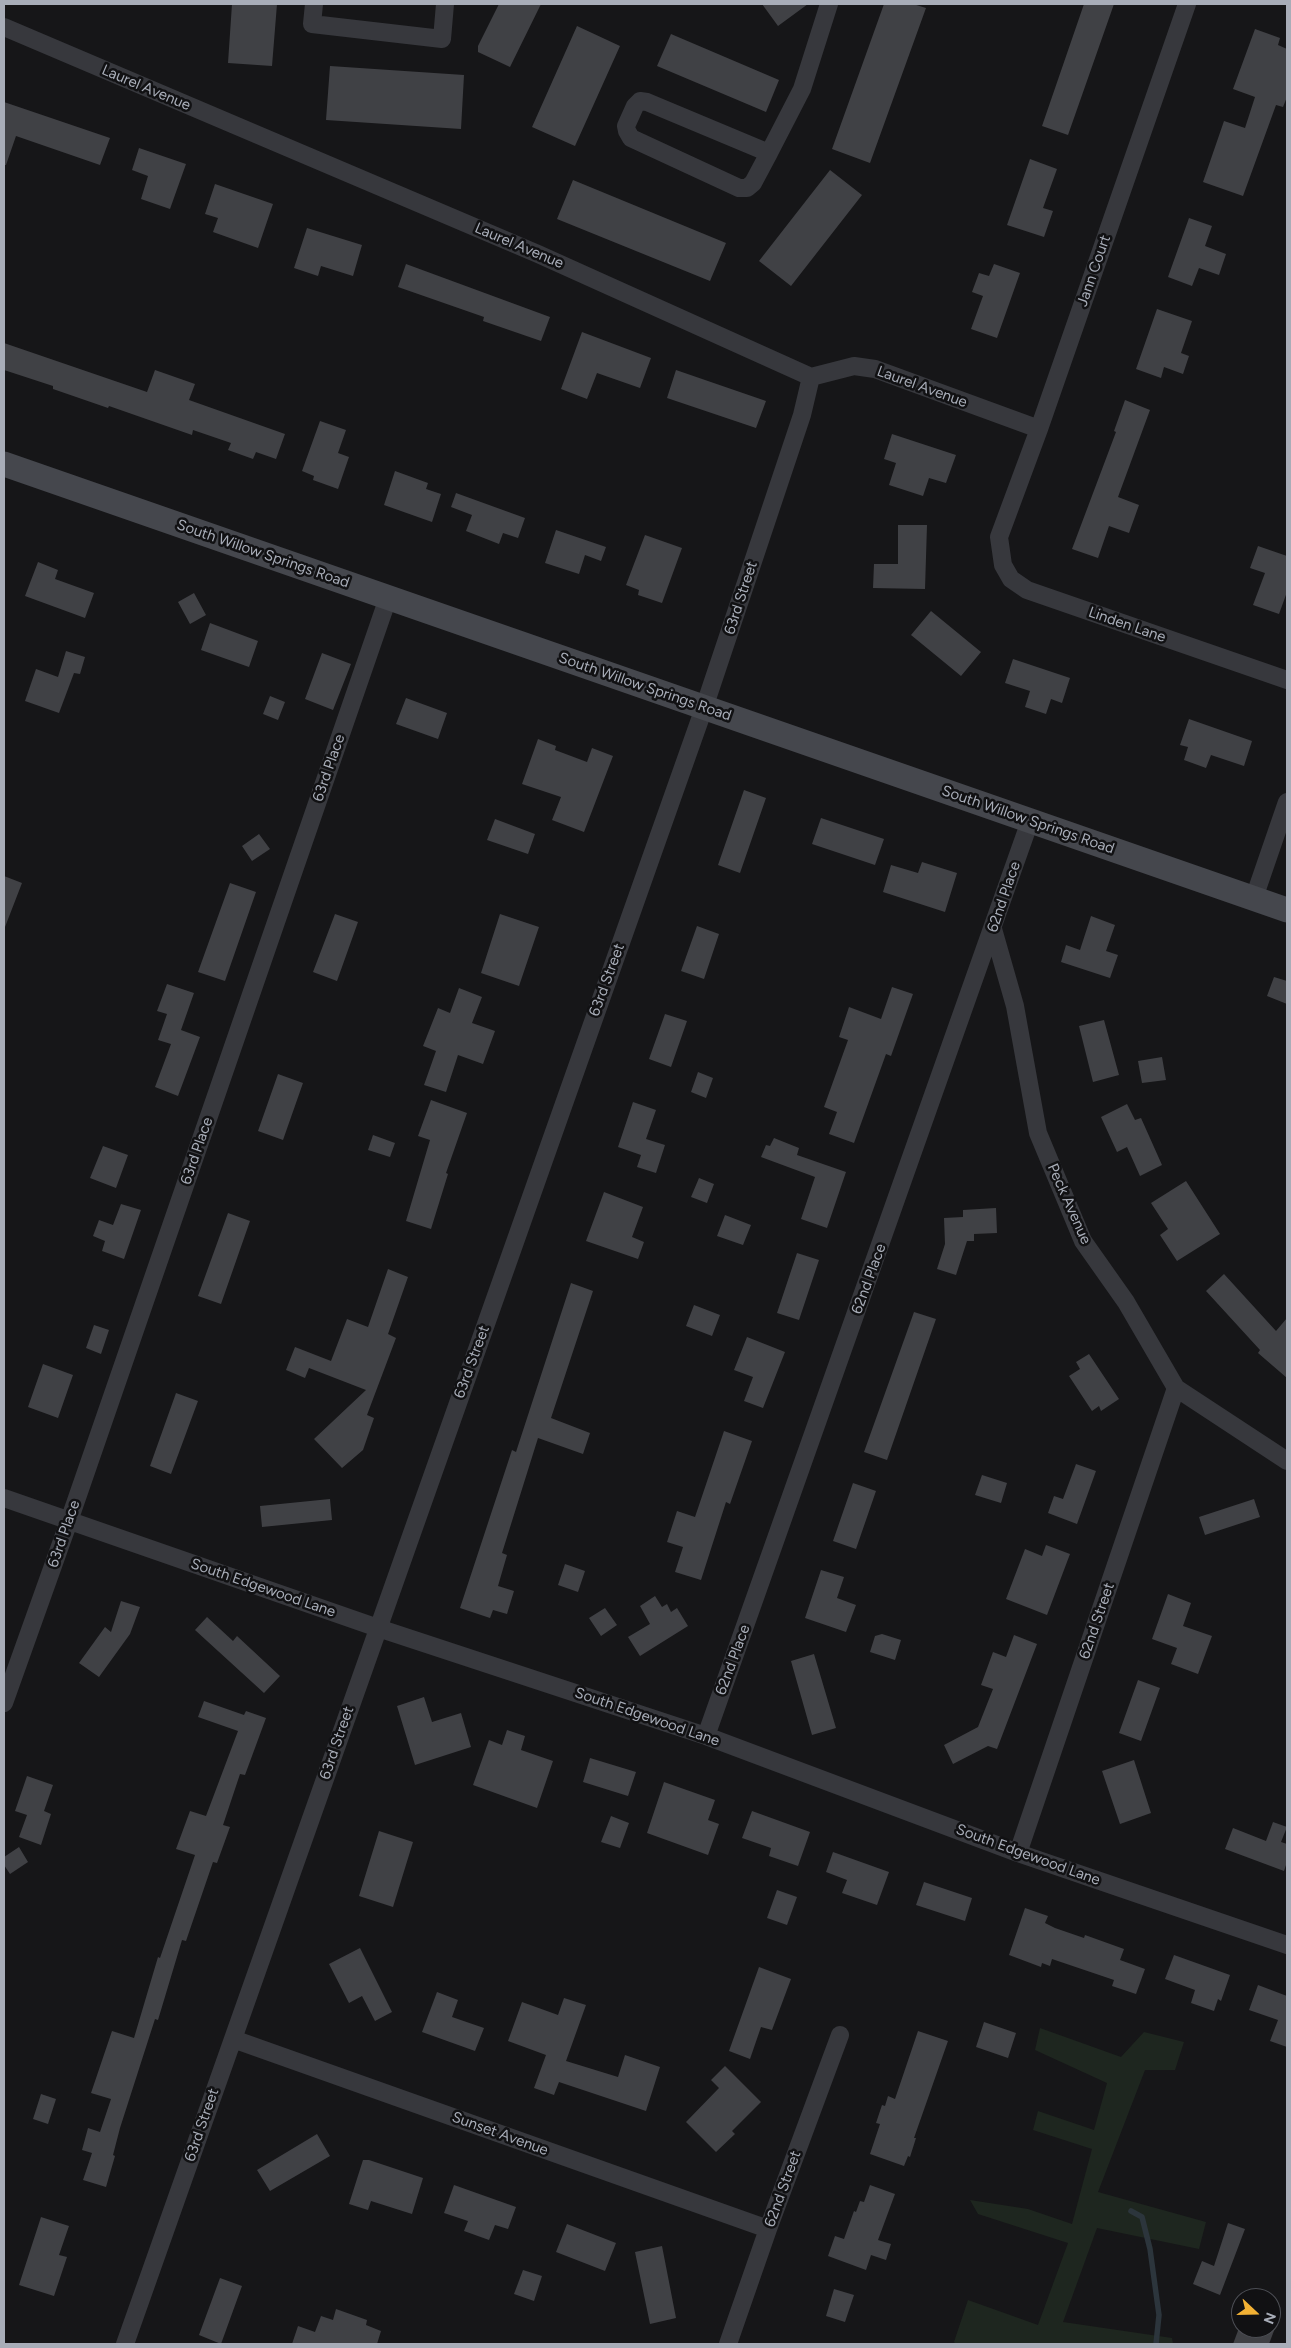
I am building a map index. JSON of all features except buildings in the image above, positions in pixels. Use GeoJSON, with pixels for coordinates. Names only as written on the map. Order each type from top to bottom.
{"type":"FeatureCollection","features":[{"type":"Feature","properties":{"kind":"street"},"geometry":{"type":"LineString","coordinates":[[314,4],[312,24],[442,39],[445,4]]}},
{"type":"Feature","properties":{"kind":"street"},"geometry":{"type":"LineString","coordinates":[[769,153],[647,102],[640,101],[635,106],[626,126],[626,132],[631,138],[739,188],[746,188],[753,183],[769,153],[802,89],[829,4]]}},
{"type":"Feature","properties":{"kind":"street","name":"Jann Court"},"geometry":{"type":"LineString","coordinates":[[999,537],[1039,429],[1186,4]]}},
{"type":"Feature","properties":{"kind":"street","name":"Laurel Avenue"},"geometry":{"type":"LineString","coordinates":[[4,27],[538,254],[811,376],[854,366],[875,369],[1039,429]]}},
{"type":"Feature","properties":{"kind":"street","name":"63rd Street"},"geometry":{"type":"LineString","coordinates":[[125,2344],[704,708],[802,414],[811,376]]}},
{"type":"Feature","properties":{"kind":"street","name":"South Willow Springs Road"},"geometry":{"type":"LineString","coordinates":[[4,464],[1287,910]]}},
{"type":"Feature","properties":{"kind":"street","name":"Linden Lane"},"geometry":{"type":"LineString","coordinates":[[999,537],[1003,565],[1011,579],[1027,590],[1287,680]]}},
{"type":"Feature","properties":{"kind":"street","name":"63rd Place"},"geometry":{"type":"LineString","coordinates":[[4,1703],[69,1521],[388,598]]}},
{"type":"Feature","properties":{"kind":"street"},"geometry":{"type":"LineString","coordinates":[[1254,898],[1287,802]]}},
{"type":"Feature","properties":{"kind":"street","name":"62nd Place"},"geometry":{"type":"LineString","coordinates":[[706,1736],[1030,821]]}},
{"type":"Feature","properties":{"kind":"street","name":"Peck Avenue"},"geometry":{"type":"LineString","coordinates":[[993,929],[1014,1006],[1038,1134],[1083,1241],[1126,1302],[1176,1388],[1287,1461]]}},
{"type":"Feature","properties":{"kind":"street","name":"62nd Street"},"geometry":{"type":"LineString","coordinates":[[1018,1854],[1176,1388]]}},
{"type":"Feature","properties":{"kind":"street","name":"South Edgewood Lane"},"geometry":{"type":"LineString","coordinates":[[4,1498],[378,1628],[706,1736],[1018,1854],[1287,1945]]}},
{"type":"Feature","properties":{"kind":"street","name":"62nd Street"},"geometry":{"type":"LineString","coordinates":[[728,2344],[768,2229],[840,2035]]}},
{"type":"Feature","properties":{"kind":"street","name":"Sunset Avenue"},"geometry":{"type":"LineString","coordinates":[[233,2038],[768,2229]]}},
{"type":"Feature","properties":{"kind":"shaded area"},"geometry":{"type":"Polygon","coordinates":[[[1040,2028],[1121,2057],[1144,2032],[1184,2042],[1175,2070],[1145,2070],[1098,2192],[1206,2222],[1199,2249],[1097,2228],[1063,2322],[1172,2338],[1173,2344],[956,2344],[954,2342],[968,2300],[1038,2325],[1068,2243],[978,2214],[970,2200],[1028,2209],[1072,2224],[1092,2149],[1033,2130],[1038,2111],[1094,2130],[1107,2083],[1035,2050],[1040,2028]]]}},
{"type":"Feature","properties":{"kind":"waterway"},"geometry":{"type":"LineString","coordinates":[[1131,2211],[1142,2217],[1150,2249],[1159,2315],[1156,2344]]}}]}
